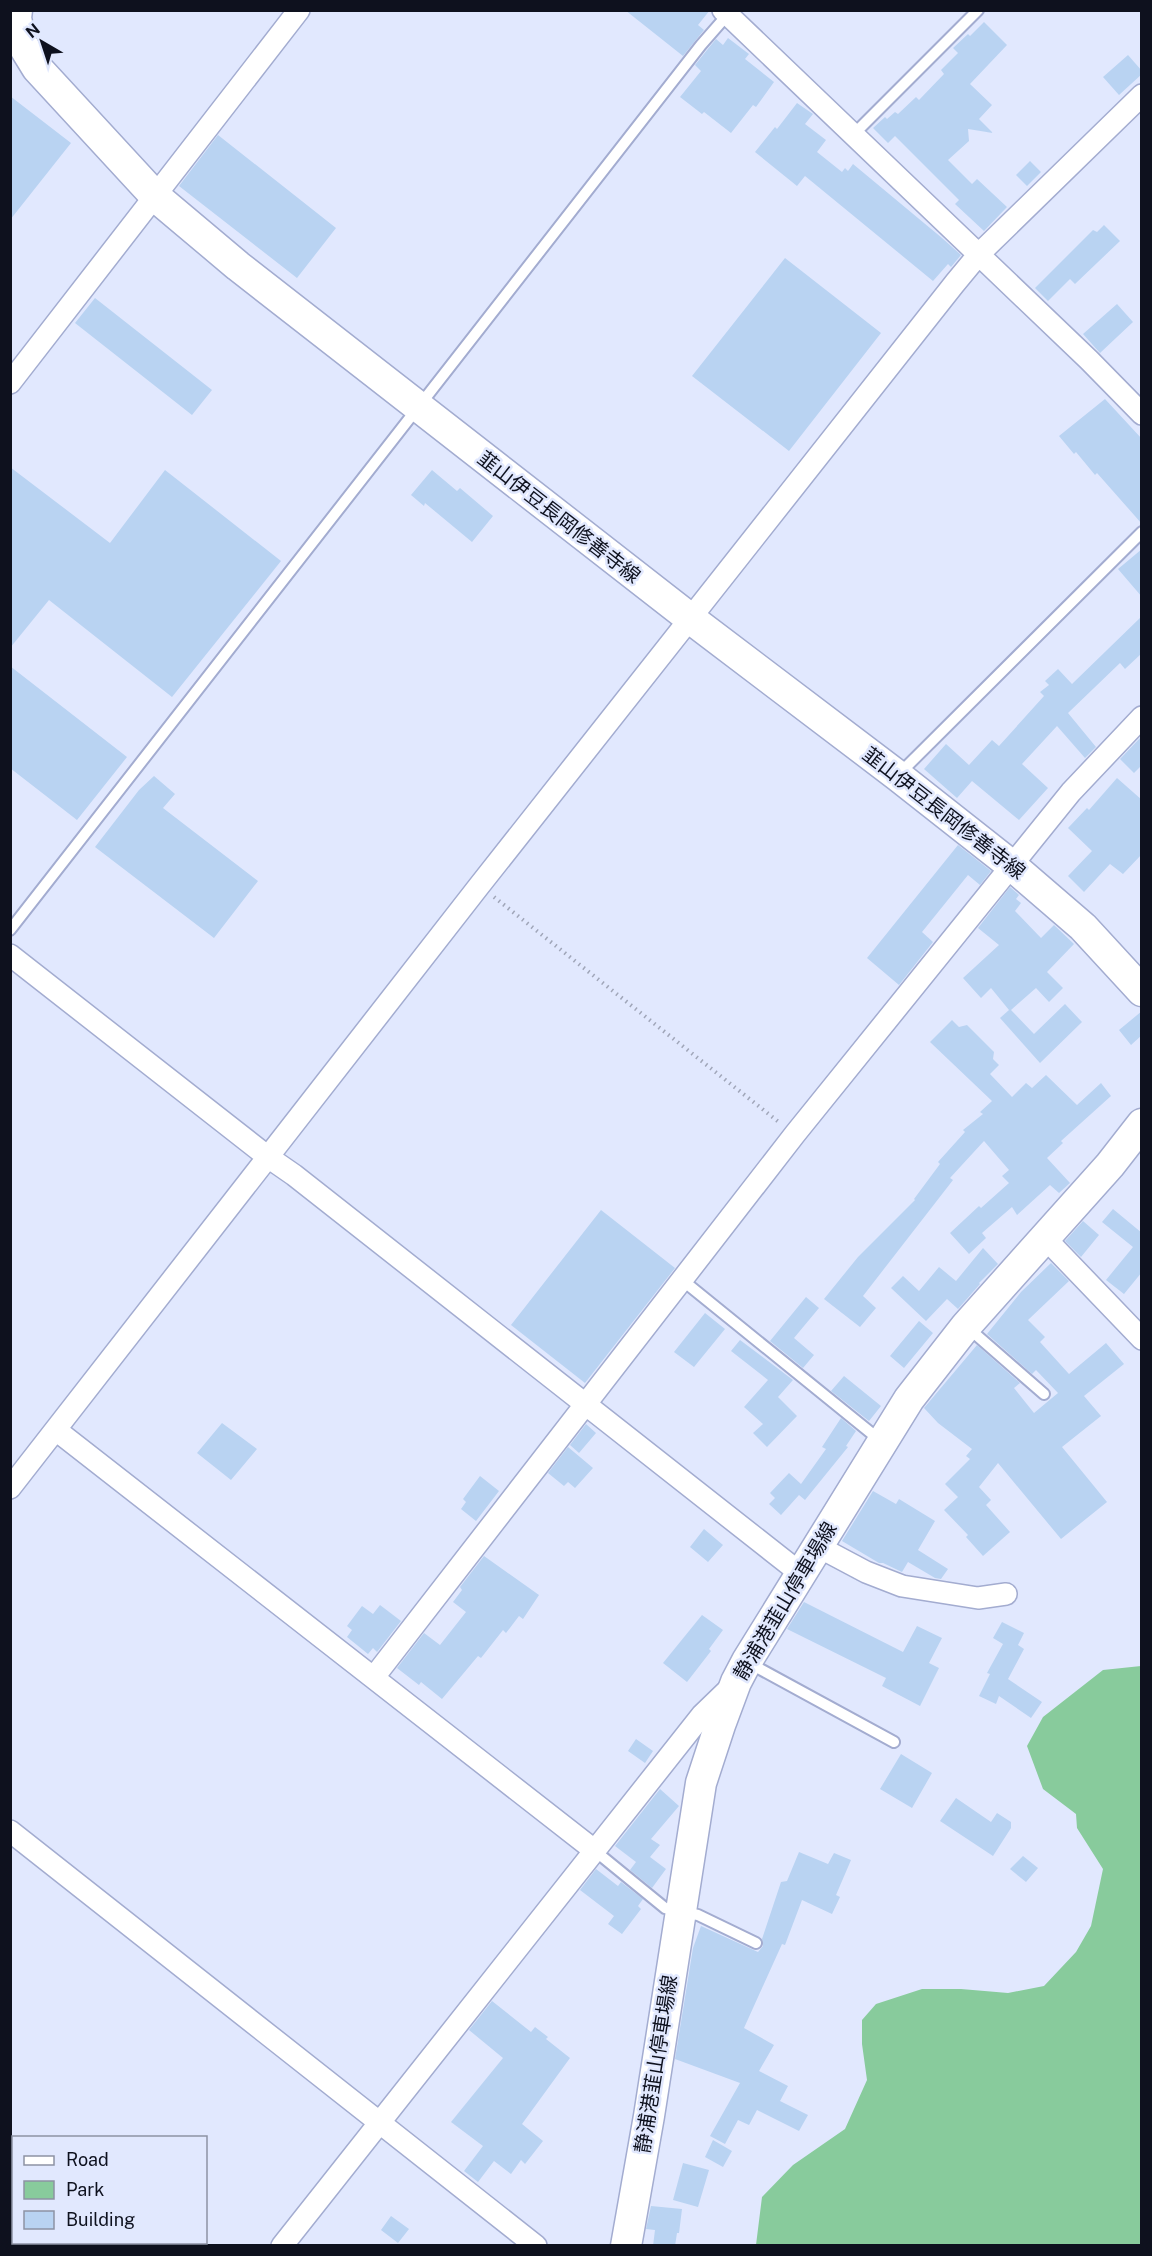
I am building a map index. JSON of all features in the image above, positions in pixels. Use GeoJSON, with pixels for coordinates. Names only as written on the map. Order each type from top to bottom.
{"type":"FeatureCollection","features":[{"type":"Feature","properties":{"kind":"main road","name":"韮山伊豆長岡修善寺線"},"geometry":{"type":"LineString","coordinates":[[14,15],[21,42],[38,68],[156,197],[238,266],[418,407],[691,620],[898,776],[1011,866],[1083,927],[1142,991]]}},
{"type":"Feature","properties":{"kind":"main road","name":"静浦港韮山停車場線"},"geometry":{"type":"LineString","coordinates":[[626,2246],[701,1783],[741,1672],[909,1399],[966,1326],[1110,1166],[1142,1125]]}},
{"type":"Feature","properties":{"kind":"street"},"geometry":{"type":"LineString","coordinates":[[10,383],[156,197],[298,10]]}},
{"type":"Feature","properties":{"kind":"street"},"geometry":{"type":"LineString","coordinates":[[728,12],[1089,360],[1142,414]]}},
{"type":"Feature","properties":{"kind":"street"},"geometry":{"type":"LineString","coordinates":[[10,1488],[479,886],[979,254],[1140,100]]}},
{"type":"Feature","properties":{"kind":"street"},"geometry":{"type":"LineString","coordinates":[[374,1677],[795,1134],[1071,792],[1142,717]]}},
{"type":"Feature","properties":{"kind":"street"},"geometry":{"type":"LineString","coordinates":[[10,955],[268,1157],[304,1182],[800,1573]]}},
{"type":"Feature","properties":{"kind":"street"},"geometry":{"type":"LineString","coordinates":[[1045,1238],[1142,1340]]}},
{"type":"Feature","properties":{"kind":"street"},"geometry":{"type":"LineString","coordinates":[[56,1430],[594,1850]]}},
{"type":"Feature","properties":{"kind":"street"},"geometry":{"type":"LineString","coordinates":[[817,1546],[874,1576],[902,1586],[978,1598],[1006,1594]]}},
{"type":"Feature","properties":{"kind":"street"},"geometry":{"type":"LineString","coordinates":[[282,2246],[594,1850],[702,1715],[741,1672]]}},
{"type":"Feature","properties":{"kind":"street"},"geometry":{"type":"LineString","coordinates":[[10,1831],[381,2121],[536,2246]]}},
{"type":"Feature","properties":{"kind":"lane"},"geometry":{"type":"LineString","coordinates":[[854,134],[978,10]]}},
{"type":"Feature","properties":{"kind":"lane"},"geometry":{"type":"LineString","coordinates":[[10,930],[728,12]]}},
{"type":"Feature","properties":{"kind":"lane"},"geometry":{"type":"LineString","coordinates":[[898,776],[1142,532]]}},
{"type":"Feature","properties":{"kind":"lane"},"geometry":{"type":"LineString","coordinates":[[681,1279],[882,1442]]}},
{"type":"Feature","properties":{"kind":"lane"},"geometry":{"type":"LineString","coordinates":[[966,1326],[1044,1394]]}},
{"type":"Feature","properties":{"kind":"lane"},"geometry":{"type":"LineString","coordinates":[[741,1672],[894,1742]]}},
{"type":"Feature","properties":{"kind":"lane"},"geometry":{"type":"LineString","coordinates":[[594,1850],[665,1908],[698,1915],[756,1943]]}},
{"type":"Feature","properties":{"kind":"path"},"geometry":{"type":"LineString","coordinates":[[479,886],[795,1134]]}},
{"type":"Feature","properties":{"kind":"green space"},"geometry":{"type":"Polygon","coordinates":[[[1141,1666],[1141,2245],[756,2245],[762,2197],[793,2165],[845,2129],[867,2080],[862,2044],[862,2020],[876,2004],[922,1989],[961,1989],[1008,1993],[1044,1986],[1076,1952],[1091,1926],[1103,1869],[1077,1828],[1076,1814],[1043,1789],[1027,1746],[1043,1717],[1103,1670],[1141,1666]]]}},
{"type":"Feature","properties":{"kind":"building"},"geometry":{"type":"Polygon","coordinates":[[[625,10],[710,10],[698,25],[704,30],[683,56],[625,10]]]}},
{"type":"Feature","properties":{"kind":"building"},"geometry":{"type":"Polygon","coordinates":[[[984,22],[1007,45],[970,84],[992,105],[979,119],[993,133],[968,129],[969,141],[948,160],[972,184],[977,179],[1007,207],[984,231],[955,204],[959,200],[895,136],[888,143],[873,128],[885,117],[887,119],[895,112],[898,114],[916,97],[919,100],[944,74],[941,70],[958,53],[953,48],[984,22]]]}},
{"type":"Feature","properties":{"kind":"building"},"geometry":{"type":"Polygon","coordinates":[[[728,38],[749,54],[745,59],[774,82],[756,107],[753,105],[731,133],[680,97],[701,71],[695,65],[707,50],[716,39],[723,45],[728,38]]]}},
{"type":"Feature","properties":{"kind":"building"},"geometry":{"type":"Polygon","coordinates":[[[1128,55],[1142,74],[1119,95],[1103,77],[1128,55]]]}},
{"type":"Feature","properties":{"kind":"building"},"geometry":{"type":"Polygon","coordinates":[[[10,96],[71,143],[10,220],[10,96]]]}},
{"type":"Feature","properties":{"kind":"building"},"geometry":{"type":"Polygon","coordinates":[[[797,103],[813,114],[805,124],[826,140],[817,152],[842,172],[845,168],[848,171],[853,164],[942,238],[961,255],[951,267],[948,264],[933,281],[805,176],[797,186],[755,152],[797,103]]]}},
{"type":"Feature","properties":{"kind":"building"},"geometry":{"type":"Polygon","coordinates":[[[218,135],[336,228],[297,278],[179,186],[218,135]]]}},
{"type":"Feature","properties":{"kind":"building"},"geometry":{"type":"Polygon","coordinates":[[[1030,161],[1041,172],[1027,186],[1016,175],[1030,161]]]}},
{"type":"Feature","properties":{"kind":"building"},"geometry":{"type":"Polygon","coordinates":[[[1104,225],[1120,241],[1075,284],[1070,279],[1048,301],[1035,288],[1093,230],[1097,232],[1104,225]]]}},
{"type":"Feature","properties":{"kind":"building"},"geometry":{"type":"Polygon","coordinates":[[[785,258],[881,333],[789,451],[692,376],[785,258]]]}},
{"type":"Feature","properties":{"kind":"building"},"geometry":{"type":"Polygon","coordinates":[[[95,298],[212,390],[192,415],[75,323],[95,298]]]}},
{"type":"Feature","properties":{"kind":"building"},"geometry":{"type":"Polygon","coordinates":[[[1117,304],[1133,322],[1100,353],[1083,334],[1117,304]]]}},
{"type":"Feature","properties":{"kind":"building"},"geometry":{"type":"Polygon","coordinates":[[[1105,399],[1142,439],[1142,524],[1097,473],[1095,475],[1059,436],[1105,399]]]}},
{"type":"Feature","properties":{"kind":"building"},"geometry":{"type":"Polygon","coordinates":[[[10,467],[110,543],[165,470],[281,561],[172,697],[49,600],[10,648],[10,467]]]}},
{"type":"Feature","properties":{"kind":"building"},"geometry":{"type":"Polygon","coordinates":[[[432,470],[457,491],[460,488],[493,516],[472,542],[425,503],[424,506],[411,495],[432,470]]]}},
{"type":"Feature","properties":{"kind":"building"},"geometry":{"type":"Polygon","coordinates":[[[1142,549],[1142,597],[1118,569],[1142,549]]]}},
{"type":"Feature","properties":{"kind":"building"},"geometry":{"type":"Polygon","coordinates":[[[1142,616],[1142,653],[1125,669],[1120,663],[1068,713],[1096,747],[1085,758],[1057,726],[1022,764],[1048,788],[1019,820],[972,781],[957,798],[924,769],[946,744],[969,765],[992,740],[999,746],[1044,696],[1040,692],[1049,685],[1045,681],[1058,669],[1072,684],[1142,616]]]}},
{"type":"Feature","properties":{"kind":"building"},"geometry":{"type":"Polygon","coordinates":[[[10,666],[127,757],[77,820],[10,768],[10,666]]]}},
{"type":"Feature","properties":{"kind":"building"},"geometry":{"type":"Polygon","coordinates":[[[1142,736],[1142,765],[1134,773],[1120,759],[1142,736]]]}},
{"type":"Feature","properties":{"kind":"building"},"geometry":{"type":"Polygon","coordinates":[[[154,776],[175,794],[163,808],[258,881],[214,938],[95,847],[139,790],[154,776]]]}},
{"type":"Feature","properties":{"kind":"building"},"geometry":{"type":"Polygon","coordinates":[[[1117,778],[1142,800],[1142,854],[1123,874],[1110,864],[1084,892],[1068,876],[1092,851],[1068,828],[1087,808],[1089,810],[1117,778]]]}},
{"type":"Feature","properties":{"kind":"building"},"geometry":{"type":"Polygon","coordinates":[[[958,845],[991,871],[980,885],[968,875],[922,932],[933,942],[899,985],[867,958],[958,845]]]}},
{"type":"Feature","properties":{"kind":"building"},"geometry":{"type":"Polygon","coordinates":[[[1010,887],[1019,895],[1016,899],[1021,903],[1015,911],[1041,938],[1054,925],[1074,944],[1047,972],[1063,988],[1049,1002],[1036,988],[1011,1010],[1034,1034],[1065,1004],[1082,1022],[1040,1063],[1000,1018],[1009,1010],[991,988],[981,998],[963,978],[999,945],[978,928],[1010,887]]]}},
{"type":"Feature","properties":{"kind":"building"},"geometry":{"type":"Polygon","coordinates":[[[1142,1011],[1142,1035],[1131,1045],[1119,1030],[1142,1011]]]}},
{"type":"Feature","properties":{"kind":"building"},"geometry":{"type":"Polygon","coordinates":[[[952,1020],[959,1027],[967,1025],[994,1052],[993,1059],[999,1065],[990,1074],[1012,1097],[1026,1083],[1032,1088],[1046,1075],[1077,1105],[1101,1083],[1111,1096],[1061,1141],[1063,1143],[1047,1158],[1070,1183],[1059,1193],[1050,1185],[1017,1215],[1012,1207],[982,1233],[986,1238],[969,1254],[950,1233],[979,1206],[981,1208],[1009,1183],[1002,1176],[1009,1170],[984,1141],[950,1178],[953,1180],[863,1296],[876,1308],[860,1327],[824,1299],[858,1257],[915,1200],[940,1164],[938,1162],[965,1132],[963,1130],[983,1114],[980,1112],[992,1101],[930,1042],[952,1020]]]}},
{"type":"Feature","properties":{"kind":"building"},"geometry":{"type":"Polygon","coordinates":[[[1113,1209],[1142,1233],[1142,1272],[1124,1294],[1106,1280],[1133,1247],[1102,1222],[1113,1209]]]}},
{"type":"Feature","properties":{"kind":"building"},"geometry":{"type":"Polygon","coordinates":[[[601,1210],[675,1268],[585,1383],[511,1325],[601,1210]]]}},
{"type":"Feature","properties":{"kind":"building"},"geometry":{"type":"Polygon","coordinates":[[[1083,1221],[1099,1235],[1081,1257],[1065,1241],[1083,1221]]]}},
{"type":"Feature","properties":{"kind":"building"},"geometry":{"type":"Polygon","coordinates":[[[983,1248],[998,1264],[958,1309],[947,1299],[926,1321],[891,1288],[903,1276],[919,1291],[939,1267],[956,1281],[983,1248]]]}},
{"type":"Feature","properties":{"kind":"building"},"geometry":{"type":"Polygon","coordinates":[[[1051,1263],[1069,1281],[1028,1320],[1045,1337],[1040,1342],[1069,1374],[1106,1343],[1124,1364],[1084,1396],[1101,1416],[1062,1447],[1107,1502],[1061,1539],[998,1463],[979,1487],[991,1500],[986,1505],[1010,1532],[983,1556],[966,1537],[968,1535],[944,1510],[958,1497],[945,1484],[970,1459],[966,1456],[972,1449],[938,1423],[924,1408],[977,1345],[1020,1383],[1014,1388],[1034,1413],[1058,1393],[1036,1370],[1032,1374],[987,1334],[1021,1292],[1051,1263]]]}},
{"type":"Feature","properties":{"kind":"building"},"geometry":{"type":"Polygon","coordinates":[[[806,1297],[819,1308],[794,1338],[814,1355],[803,1368],[770,1341],[806,1297]]]}},
{"type":"Feature","properties":{"kind":"building"},"geometry":{"type":"Polygon","coordinates":[[[705,1313],[725,1329],[694,1367],[674,1352],[705,1313]]]}},
{"type":"Feature","properties":{"kind":"building"},"geometry":{"type":"Polygon","coordinates":[[[919,1321],[933,1333],[904,1368],[890,1356],[919,1321]]]}},
{"type":"Feature","properties":{"kind":"building"},"geometry":{"type":"Polygon","coordinates":[[[740,1340],[793,1380],[778,1397],[797,1416],[767,1447],[753,1433],[763,1424],[744,1407],[768,1380],[731,1351],[740,1340]]]}},
{"type":"Feature","properties":{"kind":"building"},"geometry":{"type":"Polygon","coordinates":[[[844,1376],[881,1406],[869,1421],[831,1391],[844,1376]]]}},
{"type":"Feature","properties":{"kind":"building"},"geometry":{"type":"Polygon","coordinates":[[[841,1418],[856,1431],[846,1446],[848,1447],[805,1500],[799,1495],[781,1515],[769,1504],[775,1498],[770,1493],[789,1473],[801,1484],[826,1449],[822,1447],[841,1418]]]}},
{"type":"Feature","properties":{"kind":"building"},"geometry":{"type":"Polygon","coordinates":[[[222,1423],[257,1449],[231,1480],[197,1453],[222,1423]]]}},
{"type":"Feature","properties":{"kind":"building"},"geometry":{"type":"Polygon","coordinates":[[[586,1424],[596,1433],[579,1453],[570,1445],[586,1424]]]}},
{"type":"Feature","properties":{"kind":"building"},"geometry":{"type":"Polygon","coordinates":[[[568,1447],[593,1468],[575,1488],[568,1482],[564,1486],[548,1473],[568,1447]]]}},
{"type":"Feature","properties":{"kind":"building"},"geometry":{"type":"Polygon","coordinates":[[[480,1476],[499,1491],[476,1521],[461,1509],[466,1502],[463,1499],[480,1476]]]}},
{"type":"Feature","properties":{"kind":"building"},"geometry":{"type":"Polygon","coordinates":[[[873,1491],[896,1504],[899,1499],[935,1521],[918,1550],[948,1569],[941,1579],[935,1578],[908,1562],[902,1572],[879,1563],[842,1541],[873,1491]]]}},
{"type":"Feature","properties":{"kind":"building"},"geometry":{"type":"Polygon","coordinates":[[[704,1529],[723,1545],[708,1562],[690,1547],[704,1529]]]}},
{"type":"Feature","properties":{"kind":"building"},"geometry":{"type":"Polygon","coordinates":[[[484,1556],[539,1595],[523,1619],[519,1616],[506,1633],[503,1630],[481,1658],[478,1656],[442,1699],[421,1682],[419,1685],[397,1668],[424,1633],[440,1645],[466,1612],[453,1602],[462,1590],[460,1587],[484,1556]]]}},
{"type":"Feature","properties":{"kind":"building"},"geometry":{"type":"Polygon","coordinates":[[[804,1602],[903,1652],[917,1626],[942,1638],[929,1663],[939,1668],[920,1706],[882,1686],[886,1678],[787,1629],[804,1602]]]}},
{"type":"Feature","properties":{"kind":"building"},"geometry":{"type":"Polygon","coordinates":[[[380,1605],[401,1621],[377,1652],[373,1648],[368,1654],[347,1637],[352,1630],[347,1626],[362,1606],[373,1614],[380,1605]]]}},
{"type":"Feature","properties":{"kind":"building"},"geometry":{"type":"Polygon","coordinates":[[[702,1615],[723,1630],[709,1649],[711,1651],[687,1682],[663,1663],[702,1615]]]}},
{"type":"Feature","properties":{"kind":"building"},"geometry":{"type":"Polygon","coordinates":[[[1002,1622],[1024,1633],[1018,1645],[1024,1649],[1008,1679],[1042,1702],[1031,1718],[999,1696],[996,1704],[979,1696],[990,1674],[987,1673],[1003,1644],[993,1638],[1002,1622]]]}},
{"type":"Feature","properties":{"kind":"building"},"geometry":{"type":"Polygon","coordinates":[[[636,1739],[653,1751],[645,1763],[628,1751],[636,1739]]]}},
{"type":"Feature","properties":{"kind":"building"},"geometry":{"type":"Polygon","coordinates":[[[901,1754],[932,1773],[912,1808],[880,1789],[901,1754]]]}},
{"type":"Feature","properties":{"kind":"building"},"geometry":{"type":"Polygon","coordinates":[[[660,1789],[679,1806],[651,1839],[660,1845],[650,1857],[666,1869],[652,1888],[630,1870],[636,1862],[615,1846],[660,1789]]]}},
{"type":"Feature","properties":{"kind":"building"},"geometry":{"type":"Polygon","coordinates":[[[956,1798],[991,1822],[997,1813],[1011,1822],[1011,1828],[993,1856],[940,1821],[956,1798]]]}},
{"type":"Feature","properties":{"kind":"building"},"geometry":{"type":"Polygon","coordinates":[[[799,1852],[828,1864],[834,1853],[851,1860],[836,1895],[840,1897],[832,1914],[802,1900],[785,1945],[782,1944],[744,2028],[774,2045],[759,2071],[788,2086],[780,2101],[808,2115],[799,2131],[757,2110],[749,2125],[738,2120],[725,2144],[710,2136],[740,2083],[675,2059],[693,1948],[701,1926],[758,1952],[763,1946],[762,1939],[781,1882],[787,1881],[799,1852]]]}},
{"type":"Feature","properties":{"kind":"building"},"geometry":{"type":"Polygon","coordinates":[[[1023,1856],[1038,1868],[1026,1882],[1010,1869],[1023,1856]]]}},
{"type":"Feature","properties":{"kind":"building"},"geometry":{"type":"Polygon","coordinates":[[[596,1869],[618,1886],[621,1882],[643,1899],[638,1906],[641,1909],[622,1934],[608,1924],[614,1916],[580,1890],[596,1869]]]}},
{"type":"Feature","properties":{"kind":"building"},"geometry":{"type":"Polygon","coordinates":[[[492,2001],[531,2032],[535,2027],[570,2058],[522,2124],[543,2141],[525,2164],[521,2160],[511,2174],[494,2161],[478,2182],[464,2171],[483,2146],[451,2122],[503,2058],[469,2030],[492,2001]]]}},
{"type":"Feature","properties":{"kind":"building"},"geometry":{"type":"Polygon","coordinates":[[[713,2140],[732,2151],[723,2167],[705,2157],[713,2140]]]}},
{"type":"Feature","properties":{"kind":"building"},"geometry":{"type":"Polygon","coordinates":[[[683,2163],[709,2170],[698,2207],[673,2200],[683,2163]]]}},
{"type":"Feature","properties":{"kind":"building"},"geometry":{"type":"Polygon","coordinates":[[[651,2206],[682,2209],[675,2246],[653,2246],[655,2230],[646,2229],[651,2206]]]}},
{"type":"Feature","properties":{"kind":"building"},"geometry":{"type":"Polygon","coordinates":[[[391,2216],[409,2229],[398,2243],[381,2230],[391,2216]]]}}]}
